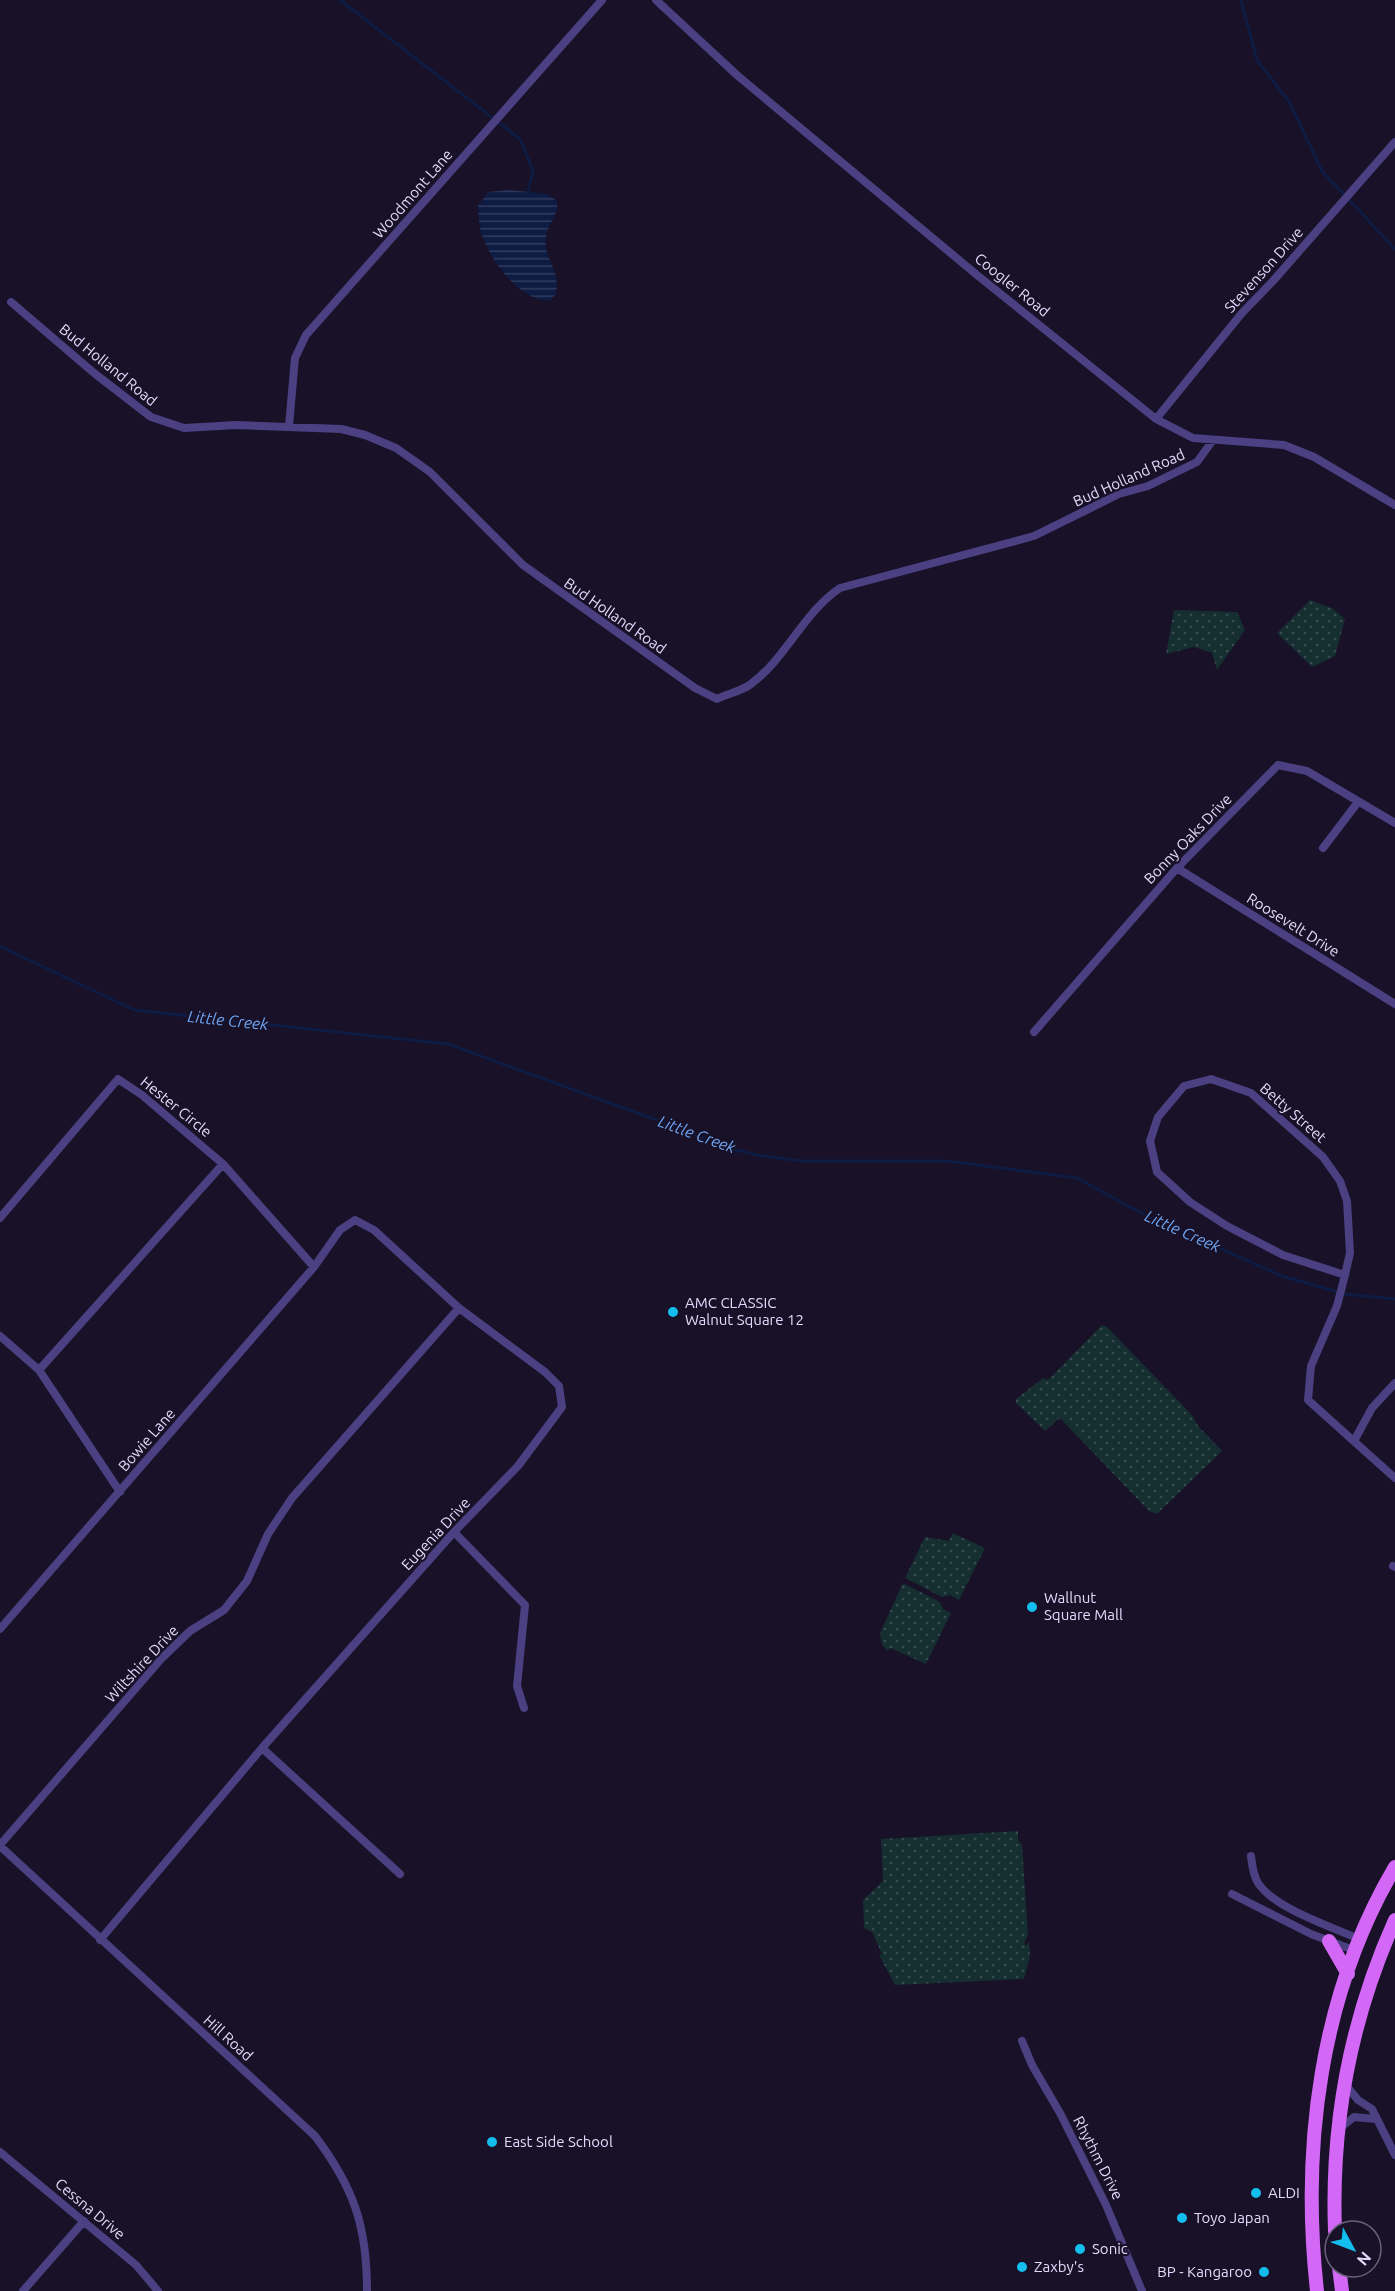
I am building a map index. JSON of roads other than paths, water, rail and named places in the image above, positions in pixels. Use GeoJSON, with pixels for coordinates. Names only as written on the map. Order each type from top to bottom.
{"type":"FeatureCollection","features":[{"type":"Feature","properties":{"kind":"main road"},"geometry":{"type":"LineString","coordinates":[[1317,2291],[1310,2215],[1314,2121],[1329,2039],[1358,1946],[1395,1866]]}},
{"type":"Feature","properties":{"kind":"main road"},"geometry":{"type":"LineString","coordinates":[[1335,2219],[1335,2159],[1345,2084],[1358,2020],[1395,1920]]}},
{"type":"Feature","properties":{"kind":"main road"},"geometry":{"type":"LineString","coordinates":[[1329,1941],[1348,1974]]}},
{"type":"Feature","properties":{"kind":"street","name":"Woodmont Lane"},"geometry":{"type":"LineString","coordinates":[[289,426],[295,358],[306,335],[602,0]]}},
{"type":"Feature","properties":{"kind":"street","name":"Coogler Road"},"geometry":{"type":"LineString","coordinates":[[656,0],[738,75],[977,275],[1156,419],[1193,438],[1284,445],[1314,457],[1395,505]]}},
{"type":"Feature","properties":{"kind":"street","name":"Stevenson Drive"},"geometry":{"type":"LineString","coordinates":[[1156,419],[1242,313],[1395,142]]}},
{"type":"Feature","properties":{"kind":"street","name":"Bud Holland Road"},"geometry":{"type":"LineString","coordinates":[[11,302],[94,373],[151,417],[184,428],[289,426],[341,429],[365,435],[396,448],[430,472],[523,565],[695,688],[717,699],[750,685],[779,657],[824,598],[840,588],[1034,536],[1119,494],[1148,486],[1197,462],[1213,440]]}},
{"type":"Feature","properties":{"kind":"street","name":"Bonny Oaks Drive"},"geometry":{"type":"LineString","coordinates":[[1034,1032],[1177,868],[1278,765],[1306,771],[1395,823]]}},
{"type":"Feature","properties":{"kind":"street"},"geometry":{"type":"LineString","coordinates":[[1323,848],[1358,802]]}},
{"type":"Feature","properties":{"kind":"street","name":"Roosevelt Drive"},"geometry":{"type":"LineString","coordinates":[[1177,868],[1395,1004]]}},
{"type":"Feature","properties":{"kind":"street","name":"Hester Circle"},"geometry":{"type":"LineString","coordinates":[[0,1218],[118,1078],[142,1095],[223,1164],[314,1267]]}},
{"type":"Feature","properties":{"kind":"street","name":"Betty Street"},"geometry":{"type":"LineString","coordinates":[[1345,1275],[1283,1254],[1227,1226],[1190,1202],[1157,1172],[1150,1141],[1158,1117],[1184,1086],[1211,1080],[1251,1093],[1323,1157],[1340,1181],[1347,1201],[1350,1253],[1345,1275],[1337,1306],[1311,1366],[1307,1389],[1308,1400],[1395,1478]]}},
{"type":"Feature","properties":{"kind":"street"},"geometry":{"type":"LineString","coordinates":[[39,1370],[223,1164]]}},
{"type":"Feature","properties":{"kind":"street","name":"Eugenia Drive"},"geometry":{"type":"LineString","coordinates":[[100,1940],[262,1748],[454,1532],[518,1466],[562,1407],[559,1386],[545,1372],[459,1308],[374,1230],[355,1221],[340,1230],[314,1267]]}},
{"type":"Feature","properties":{"kind":"street","name":"Bowie Lane"},"geometry":{"type":"LineString","coordinates":[[0,1629],[314,1267]]}},
{"type":"Feature","properties":{"kind":"street","name":"Wiltshire Drive"},"geometry":{"type":"LineString","coordinates":[[0,1846],[162,1658],[190,1631],[224,1610],[247,1581],[268,1534],[292,1498],[459,1308]]}},
{"type":"Feature","properties":{"kind":"street"},"geometry":{"type":"LineString","coordinates":[[0,1336],[39,1370],[120,1492]]}},
{"type":"Feature","properties":{"kind":"street"},"geometry":{"type":"LineString","coordinates":[[1353,1441],[1372,1408],[1395,1383]]}},
{"type":"Feature","properties":{"kind":"street"},"geometry":{"type":"LineString","coordinates":[[454,1532],[525,1605],[517,1686],[524,1707]]}},
{"type":"Feature","properties":{"kind":"street"},"geometry":{"type":"LineString","coordinates":[[262,1748],[400,1874]]}},
{"type":"Feature","properties":{"kind":"street","name":"Hill Road"},"geometry":{"type":"LineString","coordinates":[[0,1846],[315,2136],[350,2190],[359,2216],[367,2291]]}},
{"type":"Feature","properties":{"kind":"street"},"geometry":{"type":"LineString","coordinates":[[1251,1856],[1258,1883],[1272,1896],[1358,1946]]}},
{"type":"Feature","properties":{"kind":"street"},"geometry":{"type":"LineString","coordinates":[[1232,1894],[1329,1941],[1358,1946]]}},
{"type":"Feature","properties":{"kind":"street","name":"Rhythm Drive"},"geometry":{"type":"LineString","coordinates":[[1022,2041],[1032,2065],[1060,2113],[1106,2205],[1142,2291]]}},
{"type":"Feature","properties":{"kind":"street"},"geometry":{"type":"LineString","coordinates":[[1345,2084],[1358,2100],[1372,2109],[1395,2155]]}},
{"type":"Feature","properties":{"kind":"street"},"geometry":{"type":"LineString","coordinates":[[1338,2130],[1354,2117],[1376,2119]]}},
{"type":"Feature","properties":{"kind":"street","name":"Cessna Drive"},"geometry":{"type":"LineString","coordinates":[[0,2152],[136,2265],[158,2291]]}},
{"type":"Feature","properties":{"kind":"street"},"geometry":{"type":"LineString","coordinates":[[23,2291],[84,2221]]}},
{"type":"Feature","properties":{"kind":"water"},"geometry":{"type":"Polygon","coordinates":[[[509,190],[547,194],[557,201],[556,211],[546,238],[547,252],[557,286],[556,294],[549,301],[538,299],[518,287],[500,269],[487,248],[479,222],[478,206],[488,192],[509,190]]]}},
{"type":"Feature","properties":{"kind":"waterway"},"geometry":{"type":"LineString","coordinates":[[340,0],[520,139],[533,171],[528,192]]}},
{"type":"Feature","properties":{"kind":"waterway"},"geometry":{"type":"LineString","coordinates":[[1241,0],[1257,60],[1290,103],[1322,171],[1395,249]]}},
{"type":"Feature","properties":{"kind":"waterway","name":"Little Creek"},"geometry":{"type":"LineString","coordinates":[[0,946],[134,1010],[448,1044],[726,1147],[756,1155],[801,1161],[947,1161],[1077,1178],[1143,1214],[1282,1276],[1345,1294],[1395,1299]]}},
{"type":"Feature","properties":{"kind":"place","name":"AMC CLASSIC Walnut Square 12"},"geometry":{"type":"Point","coordinates":[673,1312]}},
{"type":"Feature","properties":{"kind":"place","name":"Wallnut Square Mall"},"geometry":{"type":"Point","coordinates":[1032,1607]}},
{"type":"Feature","properties":{"kind":"place","name":"East Side School"},"geometry":{"type":"Point","coordinates":[492,2142]}},
{"type":"Feature","properties":{"kind":"place","name":"ALDI"},"geometry":{"type":"Point","coordinates":[1256,2193]}},
{"type":"Feature","properties":{"kind":"place","name":"Toyo Japan"},"geometry":{"type":"Point","coordinates":[1182,2218]}},
{"type":"Feature","properties":{"kind":"place","name":"Sonic"},"geometry":{"type":"Point","coordinates":[1080,2249]}},
{"type":"Feature","properties":{"kind":"place","name":"Zaxby's"},"geometry":{"type":"Point","coordinates":[1022,2267]}},
{"type":"Feature","properties":{"kind":"place","name":"BP - Kangaroo"},"geometry":{"type":"Point","coordinates":[1264,2272]}}]}
